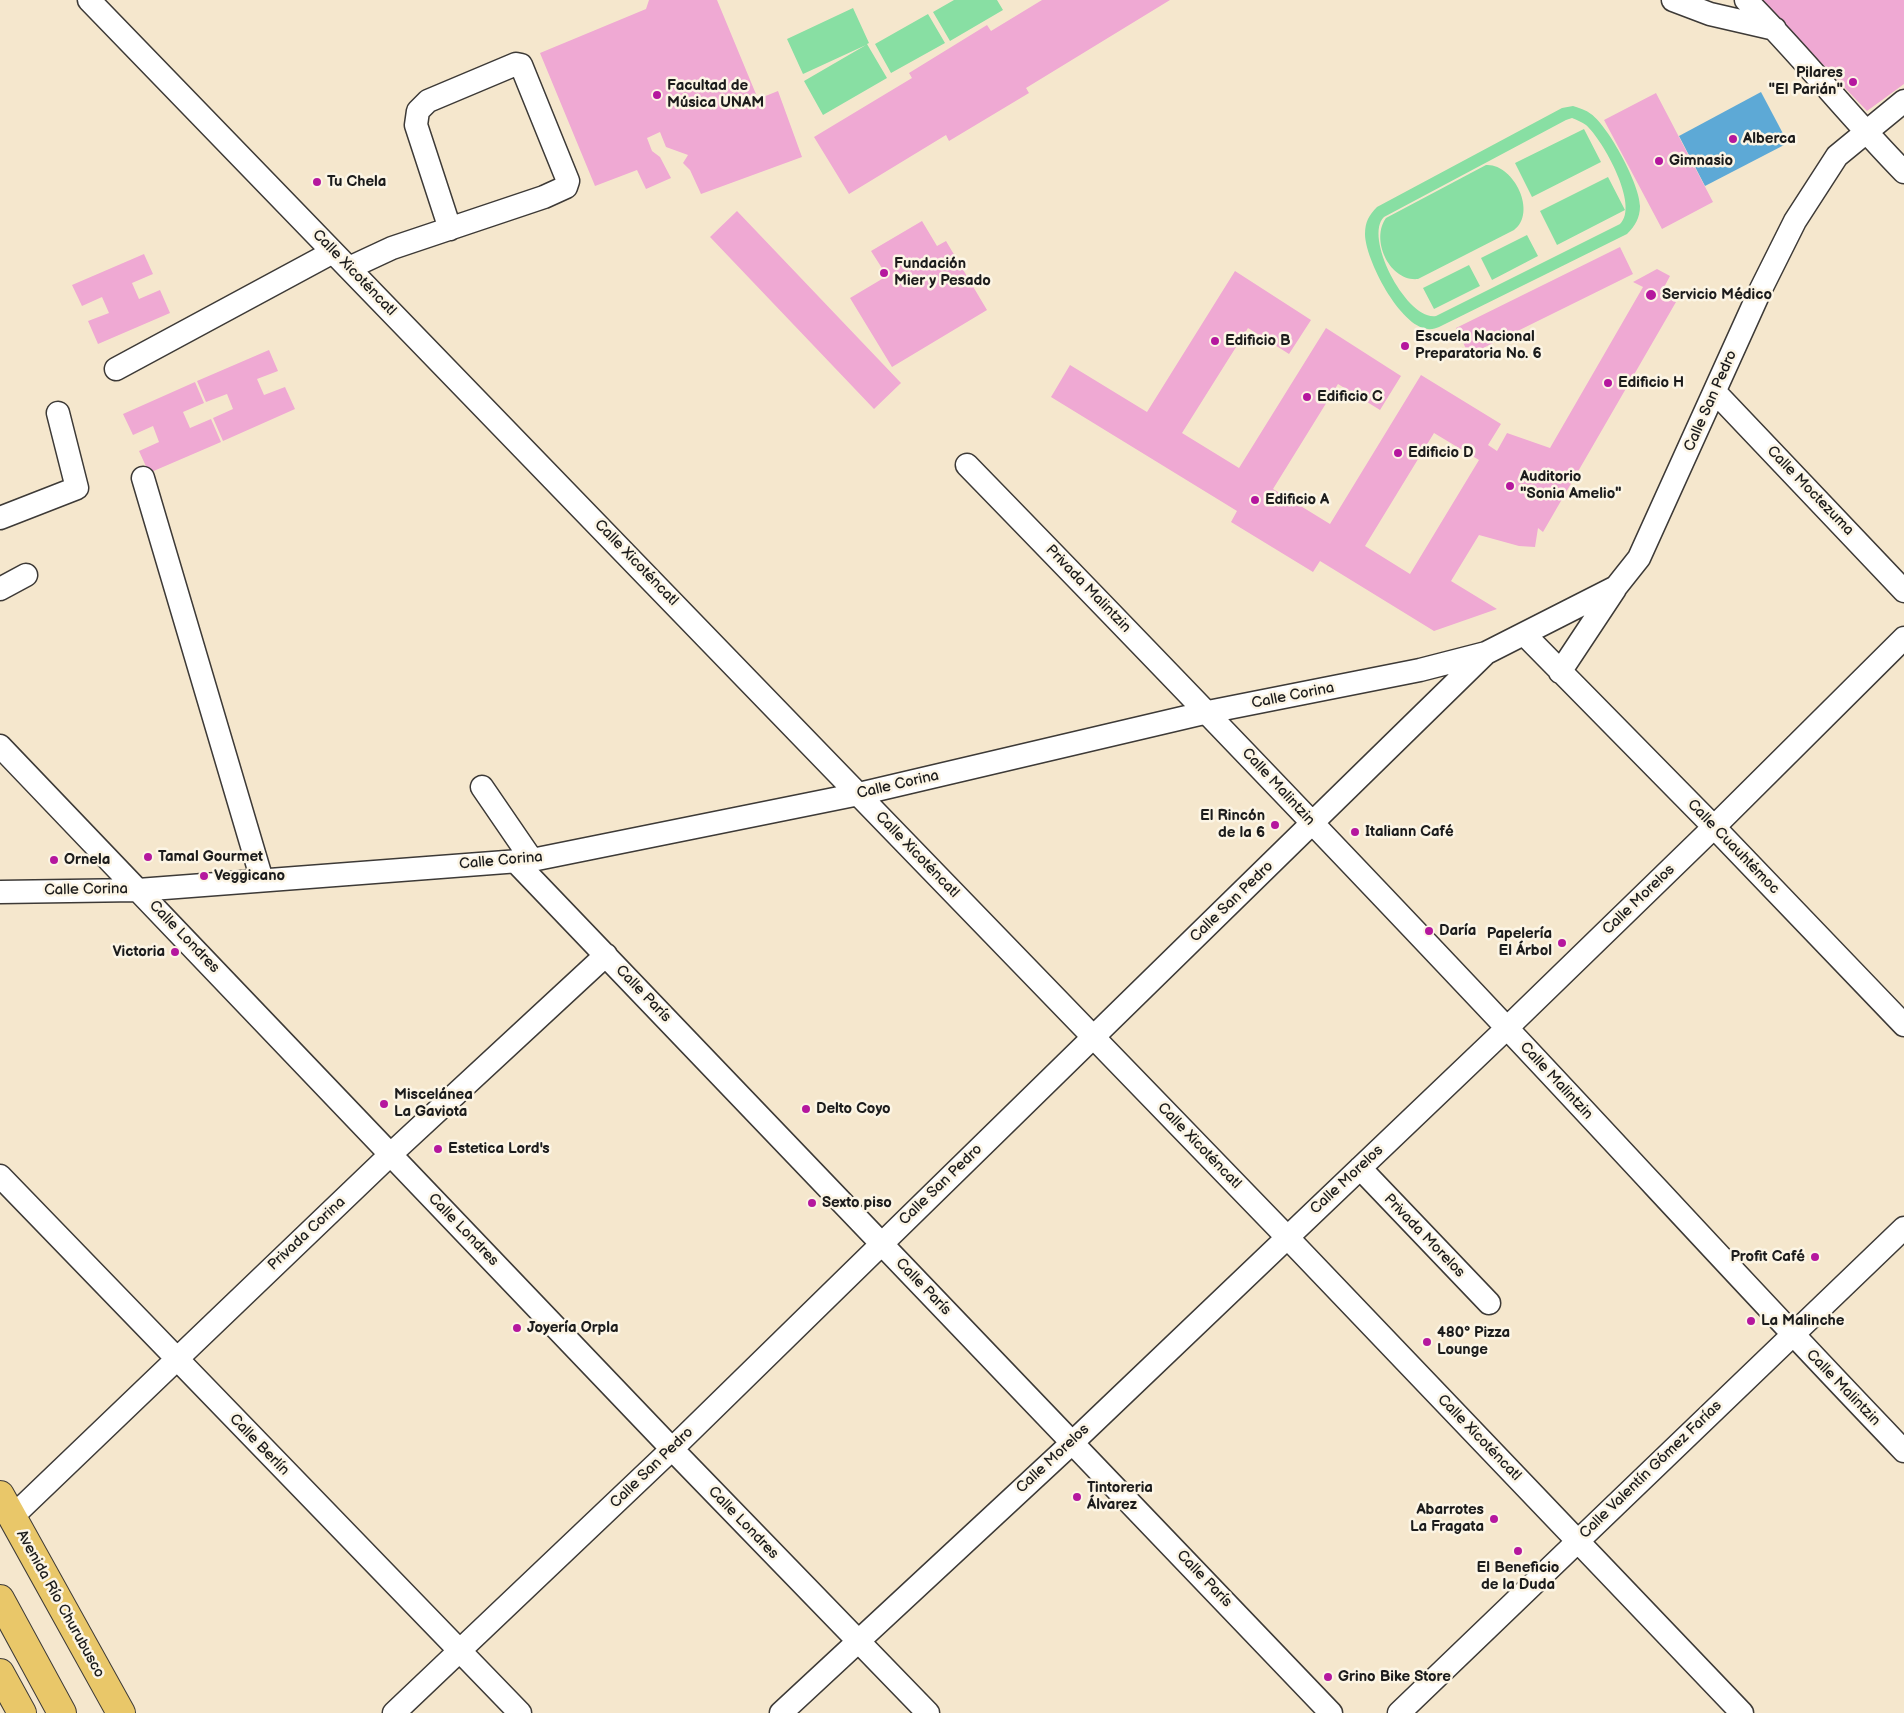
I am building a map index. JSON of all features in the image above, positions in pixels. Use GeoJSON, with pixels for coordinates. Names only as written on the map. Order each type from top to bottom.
{"type":"FeatureCollection","features":[{"type":"Feature","properties":{"kind":"main road","name":"Avenida Río Churubusco"},"geometry":{"type":"LineString","coordinates":[[6,1506],[121,1713]]}},
{"type":"Feature","properties":{"kind":"main road"},"geometry":{"type":"LineString","coordinates":[[0,1599],[62,1713]]}},
{"type":"Feature","properties":{"kind":"main road"},"geometry":{"type":"LineString","coordinates":[[0,1674],[22,1713]]}},
{"type":"Feature","properties":{"kind":"street","name":"Calle Xicoténcatl"},"geometry":{"type":"LineString","coordinates":[[89,0],[1287,1236],[1742,1713]]}},
{"type":"Feature","properties":{"kind":"street"},"geometry":{"type":"LineString","coordinates":[[1673,0],[1710,14],[1775,29]]}},
{"type":"Feature","properties":{"kind":"street"},"geometry":{"type":"LineString","coordinates":[[1746,0],[1775,29],[1865,132],[1904,172]]}},
{"type":"Feature","properties":{"kind":"street"},"geometry":{"type":"LineString","coordinates":[[349,268],[382,252],[450,229],[544,197],[566,187],[568,181],[521,65],[516,64],[428,101],[418,111],[416,125],[450,229]]}},
{"type":"Feature","properties":{"kind":"street","name":"Calle San Pedro"},"geometry":{"type":"LineString","coordinates":[[1524,634],[1616,587],[1639,558],[1760,293],[1795,221],[1836,156],[1904,101]]}},
{"type":"Feature","properties":{"kind":"street"},"geometry":{"type":"LineString","coordinates":[[116,369],[333,252]]}},
{"type":"Feature","properties":{"kind":"street","name":"Calle Moctezuma"},"geometry":{"type":"LineString","coordinates":[[1716,392],[1904,590]]}},
{"type":"Feature","properties":{"kind":"street"},"geometry":{"type":"LineString","coordinates":[[0,518],[77,488],[58,413]]}},
{"type":"Feature","properties":{"kind":"street","name":"Privada Malintzin"},"geometry":{"type":"LineString","coordinates":[[967,465],[1208,712]]}},
{"type":"Feature","properties":{"kind":"street"},"geometry":{"type":"LineString","coordinates":[[143,478],[262,880]]}},
{"type":"Feature","properties":{"kind":"street"},"geometry":{"type":"LineString","coordinates":[[0,589],[26,575]]}},
{"type":"Feature","properties":{"kind":"street"},"geometry":{"type":"LineString","coordinates":[[1560,672],[1616,587]]}},
{"type":"Feature","properties":{"kind":"street","name":"Calle Corina"},"geometry":{"type":"LineString","coordinates":[[0,892],[138,890],[524,860],[859,794],[1208,712],[1420,670],[1486,654],[1524,634]]}},
{"type":"Feature","properties":{"kind":"street","name":"Calle Cuauhtémoc"},"geometry":{"type":"LineString","coordinates":[[1524,634],[1714,827],[1904,1025]]}},
{"type":"Feature","properties":{"kind":"street","name":"Calle Morelos"},"geometry":{"type":"LineString","coordinates":[[781,1713],[1073,1442],[1507,1028],[1714,827],[1904,638]]}},
{"type":"Feature","properties":{"kind":"street","name":"Calle San Pedro"},"geometry":{"type":"LineString","coordinates":[[394,1713],[672,1449],[1486,654]]}},
{"type":"Feature","properties":{"kind":"street","name":"Calle Malintzin"},"geometry":{"type":"LineString","coordinates":[[1208,712],[1507,1028],[1792,1335],[1904,1451]]}},
{"type":"Feature","properties":{"kind":"street","name":"Calle Londres"},"geometry":{"type":"LineString","coordinates":[[0,746],[672,1449],[928,1713]]}},
{"type":"Feature","properties":{"kind":"street","name":"Calle París"},"geometry":{"type":"LineString","coordinates":[[482,787],[524,860],[606,955],[1331,1713]]}},
{"type":"Feature","properties":{"kind":"street","name":"Privada Corina"},"geometry":{"type":"LineString","coordinates":[[6,1506],[175,1359],[391,1154],[606,955]]}},
{"type":"Feature","properties":{"kind":"street","name":"Privada Morelos"},"geometry":{"type":"LineString","coordinates":[[1360,1168],[1489,1303]]}},
{"type":"Feature","properties":{"kind":"street","name":"Calle Berlín"},"geometry":{"type":"LineString","coordinates":[[0,1176],[175,1359],[520,1713]]}},
{"type":"Feature","properties":{"kind":"street","name":"Calle Valentín Gómez Farías"},"geometry":{"type":"LineString","coordinates":[[1399,1713],[1904,1228]]}},
{"type":"Feature","properties":{"kind":"street"},"geometry":{"type":"LineString","coordinates":[[97,1671],[134,1713]]}},
{"type":"Feature","properties":{"kind":"green space"},"geometry":{"type":"Polygon","coordinates":[[[954,0],[997,0],[1003,10],[950,41],[933,12],[954,0]]]}},
{"type":"Feature","properties":{"kind":"green space"},"geometry":{"type":"Polygon","coordinates":[[[853,8],[869,43],[867,44],[887,78],[823,115],[804,81],[866,45],[803,74],[787,39],[853,8]]]}},
{"type":"Feature","properties":{"kind":"green space"},"geometry":{"type":"Polygon","coordinates":[[[928,14],[945,43],[891,73],[875,44],[928,14]]]}},
{"type":"Feature","properties":{"kind":"green space"},"geometry":{"type":"Polygon","coordinates":[[[1573,106],[1589,113],[1598,121],[1614,143],[1629,171],[1639,197],[1640,210],[1635,225],[1627,234],[1439,327],[1429,329],[1417,325],[1406,317],[1396,305],[1386,290],[1371,259],[1365,234],[1370,216],[1377,207],[1562,108],[1573,106]],[[1572,118],[1384,217],[1379,227],[1379,242],[1384,258],[1391,276],[1401,292],[1413,305],[1425,314],[1436,316],[1620,224],[1625,215],[1626,203],[1617,173],[1610,158],[1593,133],[1586,125],[1572,118]]]}},
{"type":"Feature","properties":{"kind":"green space"},"geometry":{"type":"Polygon","coordinates":[[[1584,129],[1601,162],[1532,197],[1515,163],[1584,129]]]}},
{"type":"Feature","properties":{"kind":"green space"},"geometry":{"type":"Polygon","coordinates":[[[1486,165],[1496,166],[1513,180],[1523,201],[1524,212],[1521,222],[1514,230],[1418,279],[1408,278],[1399,274],[1385,258],[1382,248],[1380,237],[1386,218],[1486,165]]]}},
{"type":"Feature","properties":{"kind":"green space"},"geometry":{"type":"Polygon","coordinates":[[[1608,177],[1625,210],[1557,245],[1540,211],[1608,177]]]}},
{"type":"Feature","properties":{"kind":"green space"},"geometry":{"type":"Polygon","coordinates":[[[1527,235],[1538,256],[1492,280],[1481,258],[1527,235]]]}},
{"type":"Feature","properties":{"kind":"green space"},"geometry":{"type":"Polygon","coordinates":[[[1469,265],[1480,286],[1434,309],[1423,288],[1469,265]]]}},
{"type":"Feature","properties":{"kind":"water","name":"Alberca"},"geometry":{"type":"Polygon","coordinates":[[[1761,92],[1788,143],[1705,186],[1679,136],[1761,92]]]}},
{"type":"Feature","properties":{"kind":"building","name":"Facultad de Música UNAM"},"geometry":{"type":"Polygon","coordinates":[[[649,0],[717,0],[758,99],[778,91],[802,157],[701,194],[690,170],[683,163],[688,155],[666,147],[660,132],[647,138],[652,151],[660,157],[671,178],[646,189],[637,170],[595,186],[540,53],[646,9],[649,0]]]}},
{"type":"Feature","properties":{"kind":"building"},"geometry":{"type":"Polygon","coordinates":[[[1042,0],[1170,0],[1026,88],[1029,93],[949,141],[946,135],[849,194],[814,137],[912,78],[909,73],[987,25],[991,31],[1042,0]]]}},
{"type":"Feature","properties":{"kind":"building"},"geometry":{"type":"Polygon","coordinates":[[[1761,0],[1904,0],[1904,84],[1867,111],[1761,0]]]}},
{"type":"Feature","properties":{"kind":"building","name":"Gimnasio"},"geometry":{"type":"Polygon","coordinates":[[[1656,93],[1713,202],[1662,229],[1604,120],[1656,93]]]}},
{"type":"Feature","properties":{"kind":"building"},"geometry":{"type":"Polygon","coordinates":[[[737,211],[901,383],[874,409],[710,237],[737,211]]]}},
{"type":"Feature","properties":{"kind":"building"},"geometry":{"type":"Polygon","coordinates":[[[922,221],[937,246],[946,241],[987,310],[892,367],[850,298],[887,276],[871,251],[922,221]]]}},
{"type":"Feature","properties":{"kind":"building"},"geometry":{"type":"Polygon","coordinates":[[[1620,247],[1633,274],[1469,355],[1456,328],[1620,247]]]}},
{"type":"Feature","properties":{"kind":"building"},"geometry":{"type":"Polygon","coordinates":[[[144,254],[153,274],[132,283],[139,299],[160,290],[170,313],[98,344],[88,321],[109,313],[102,297],[82,306],[72,285],[144,254]]]}},
{"type":"Feature","properties":{"kind":"building"},"geometry":{"type":"Polygon","coordinates":[[[1657,269],[1670,276],[1661,293],[1676,302],[1543,532],[1538,528],[1535,547],[1519,546],[1479,535],[1451,581],[1497,609],[1434,631],[1320,561],[1313,572],[1231,522],[1237,511],[1051,397],[1070,365],[1147,412],[1235,271],[1311,320],[1289,354],[1248,328],[1182,433],[1239,468],[1326,328],[1401,376],[1380,410],[1338,384],[1273,489],[1330,524],[1421,375],[1501,424],[1488,445],[1497,451],[1507,433],[1550,448],[1643,287],[1633,282],[1657,269]],[[1434,433],[1365,546],[1410,574],[1479,460],[1434,433]]]}},
{"type":"Feature","properties":{"kind":"building"},"geometry":{"type":"Polygon","coordinates":[[[269,350],[278,371],[257,379],[264,395],[285,387],[295,409],[223,441],[213,418],[233,409],[227,394],[206,402],[197,381],[269,350]]]}},
{"type":"Feature","properties":{"kind":"building"},"geometry":{"type":"Polygon","coordinates":[[[195,382],[204,403],[183,412],[190,428],[211,419],[221,442],[149,473],[139,451],[159,442],[153,426],[133,435],[123,414],[195,382]]]}},
{"type":"Feature","properties":{"kind":"place","name":"Pilares \"El Parián\""},"geometry":{"type":"Point","coordinates":[1853,82]}},
{"type":"Feature","properties":{"kind":"place","name":"Facultad de Música UNAM"},"geometry":{"type":"Point","coordinates":[657,95]}},
{"type":"Feature","properties":{"kind":"place","name":"Alberca"},"geometry":{"type":"Point","coordinates":[1733,139]}},
{"type":"Feature","properties":{"kind":"place","name":"Gimnasio"},"geometry":{"type":"Point","coordinates":[1659,161]}},
{"type":"Feature","properties":{"kind":"place","name":"Tu Chela"},"geometry":{"type":"Point","coordinates":[317,182]}},
{"type":"Feature","properties":{"kind":"place","name":"Fundación Mier y Pesado"},"geometry":{"type":"Point","coordinates":[884,273]}},
{"type":"Feature","properties":{"kind":"place","name":"Servicio Médico"},"geometry":{"type":"Point","coordinates":[1651,295]}},
{"type":"Feature","properties":{"kind":"place","name":"Edificio B"},"geometry":{"type":"Point","coordinates":[1215,341]}},
{"type":"Feature","properties":{"kind":"place","name":"Escuela Nacional Preparatoria No. 6"},"geometry":{"type":"Point","coordinates":[1405,346]}},
{"type":"Feature","properties":{"kind":"place","name":"Edificio H"},"geometry":{"type":"Point","coordinates":[1608,383]}},
{"type":"Feature","properties":{"kind":"place","name":"Edificio C"},"geometry":{"type":"Point","coordinates":[1307,397]}},
{"type":"Feature","properties":{"kind":"place","name":"Edificio D"},"geometry":{"type":"Point","coordinates":[1398,453]}},
{"type":"Feature","properties":{"kind":"place","name":"Auditorio \"Sonia Amelio\""},"geometry":{"type":"Point","coordinates":[1510,486]}},
{"type":"Feature","properties":{"kind":"place","name":"Edificio A"},"geometry":{"type":"Point","coordinates":[1255,500]}},
{"type":"Feature","properties":{"kind":"place","name":"El Rincón de la 6"},"geometry":{"type":"Point","coordinates":[1275,825]}},
{"type":"Feature","properties":{"kind":"place","name":"Italiann Café"},"geometry":{"type":"Point","coordinates":[1355,832]}},
{"type":"Feature","properties":{"kind":"place","name":"Tamal Gourmet"},"geometry":{"type":"Point","coordinates":[148,857]}},
{"type":"Feature","properties":{"kind":"place","name":"Ornela"},"geometry":{"type":"Point","coordinates":[54,860]}},
{"type":"Feature","properties":{"kind":"place","name":"Veggicano"},"geometry":{"type":"Point","coordinates":[204,876]}},
{"type":"Feature","properties":{"kind":"place","name":"Daría"},"geometry":{"type":"Point","coordinates":[1429,931]}},
{"type":"Feature","properties":{"kind":"place","name":"Papelería El Árbol"},"geometry":{"type":"Point","coordinates":[1562,943]}},
{"type":"Feature","properties":{"kind":"place","name":"Victoria"},"geometry":{"type":"Point","coordinates":[175,952]}},
{"type":"Feature","properties":{"kind":"place","name":"Miscelánea La Gaviota"},"geometry":{"type":"Point","coordinates":[384,1104]}},
{"type":"Feature","properties":{"kind":"place","name":"Delto Coyo"},"geometry":{"type":"Point","coordinates":[806,1109]}},
{"type":"Feature","properties":{"kind":"place","name":"Estetica Lord's"},"geometry":{"type":"Point","coordinates":[438,1149]}},
{"type":"Feature","properties":{"kind":"place","name":"Sexto piso"},"geometry":{"type":"Point","coordinates":[812,1203]}},
{"type":"Feature","properties":{"kind":"place","name":"Profit Café"},"geometry":{"type":"Point","coordinates":[1815,1257]}},
{"type":"Feature","properties":{"kind":"place","name":"La Malinche"},"geometry":{"type":"Point","coordinates":[1751,1321]}},
{"type":"Feature","properties":{"kind":"place","name":"Joyería Orpla"},"geometry":{"type":"Point","coordinates":[517,1328]}},
{"type":"Feature","properties":{"kind":"place","name":"480º Pizza Lounge"},"geometry":{"type":"Point","coordinates":[1427,1342]}},
{"type":"Feature","properties":{"kind":"place","name":"Tintoreria Álvarez"},"geometry":{"type":"Point","coordinates":[1077,1497]}},
{"type":"Feature","properties":{"kind":"place","name":"Abarrotes La Fragata"},"geometry":{"type":"Point","coordinates":[1494,1519]}},
{"type":"Feature","properties":{"kind":"place","name":"El Beneficio de la Duda"},"geometry":{"type":"Point","coordinates":[1518,1551]}},
{"type":"Feature","properties":{"kind":"place","name":"Grino Bike Store"},"geometry":{"type":"Point","coordinates":[1328,1677]}}]}
